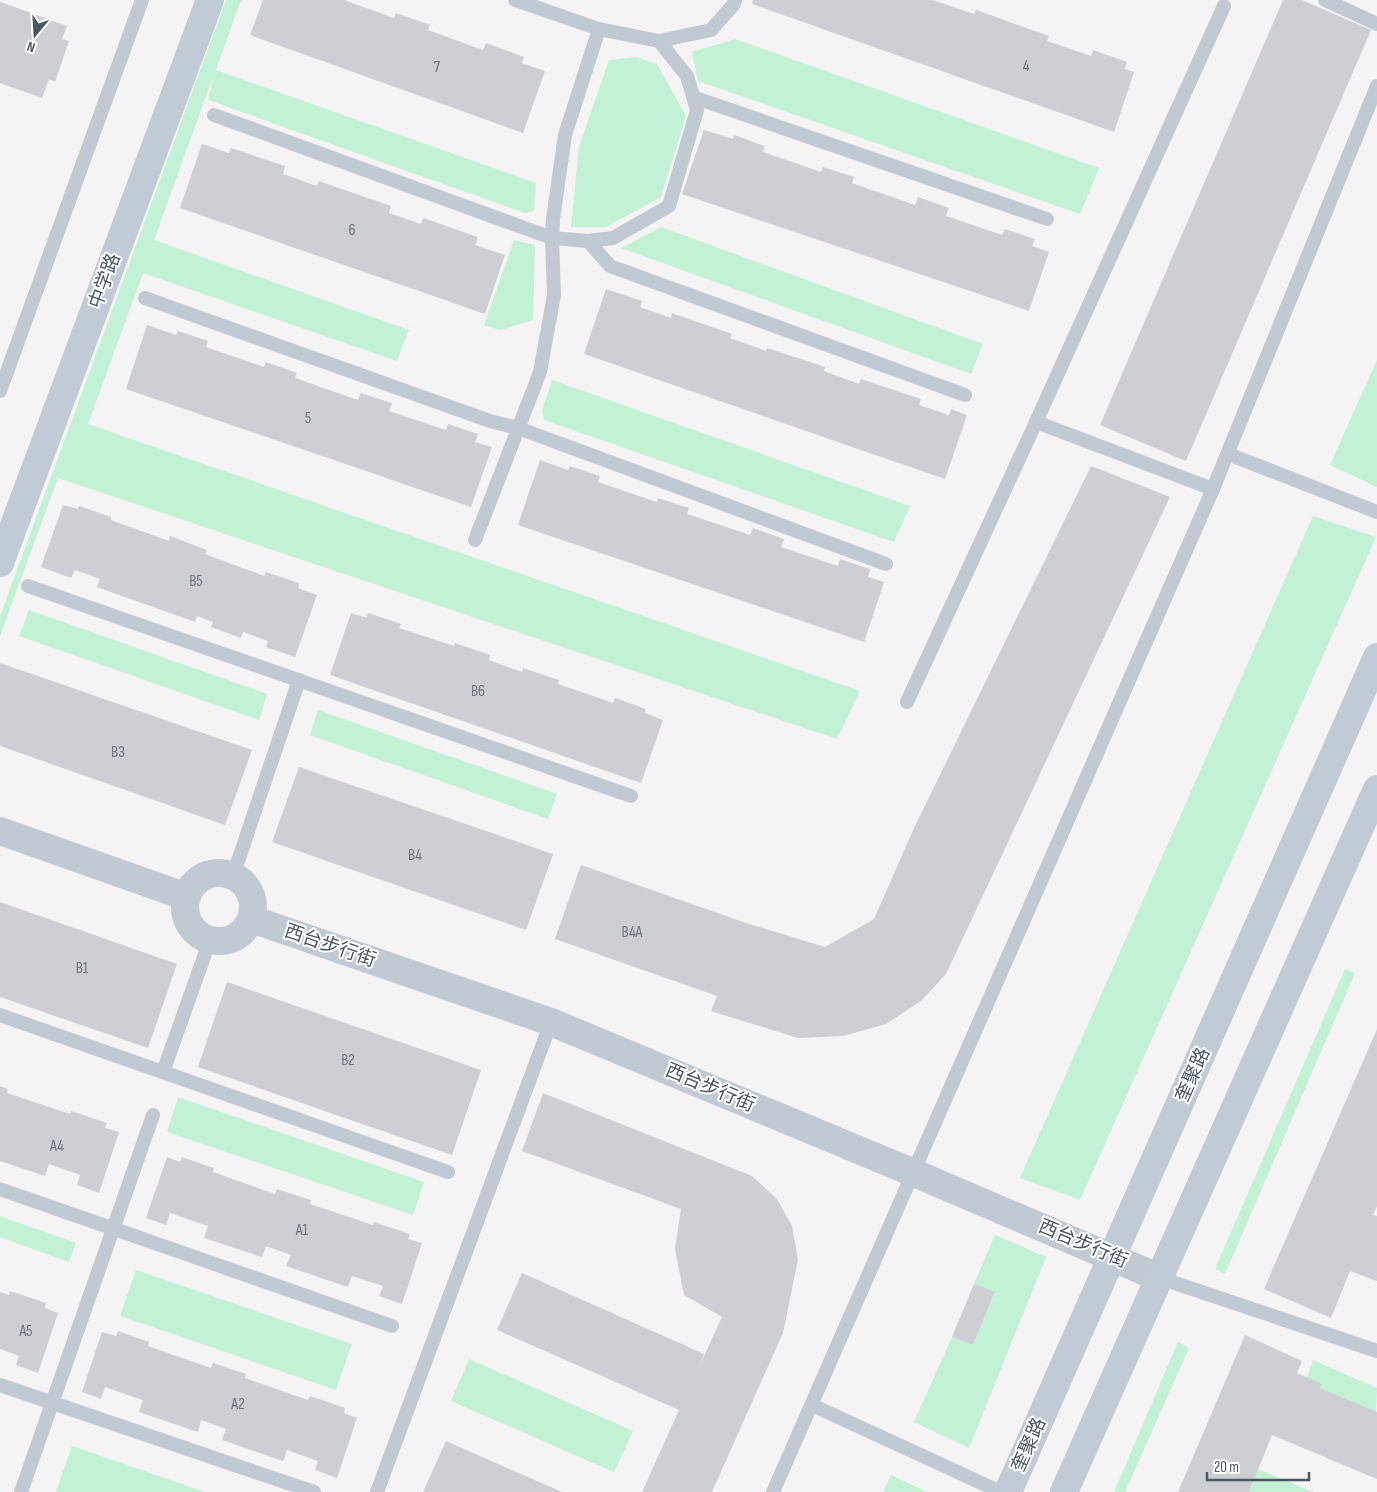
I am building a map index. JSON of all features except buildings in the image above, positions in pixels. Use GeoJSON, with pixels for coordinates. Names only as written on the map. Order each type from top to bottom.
{"type":"FeatureCollection","features":[{"type":"Feature","properties":{"kind":"main road","name":"中学路"},"geometry":{"type":"LineString","coordinates":[[0,563],[210,0]]}},
{"type":"Feature","properties":{"kind":"main road","name":"奎聚路"},"geometry":{"type":"LineString","coordinates":[[1008,1492],[1377,657]]}},
{"type":"Feature","properties":{"kind":"main road"},"geometry":{"type":"LineString","coordinates":[[1064,1492],[1377,789]]}},
{"type":"Feature","properties":{"kind":"street"},"geometry":{"type":"LineString","coordinates":[[0,831],[187,897]]}},
{"type":"Feature","properties":{"kind":"street"},"geometry":{"type":"LineString","coordinates":[[216,873],[233,876],[246,885],[251,894],[254,905],[251,919],[241,934],[232,939],[222,941],[210,940],[200,935],[186,916],[185,904],[188,892],[204,876],[216,873]]}},
{"type":"Feature","properties":{"kind":"street","name":"西台步行街"},"geometry":{"type":"LineString","coordinates":[[251,919],[551,1022],[1160,1278]]}},
{"type":"Feature","properties":{"kind":"lane"},"geometry":{"type":"LineString","coordinates":[[0,391],[142,0]]}},
{"type":"Feature","properties":{"kind":"lane"},"geometry":{"type":"LineString","coordinates":[[515,0],[599,29],[660,41],[711,30],[734,4],[735,0]]}},
{"type":"Feature","properties":{"kind":"lane"},"geometry":{"type":"LineString","coordinates":[[1324,0],[1377,24]]}},
{"type":"Feature","properties":{"kind":"lane"},"geometry":{"type":"LineString","coordinates":[[906,702],[1036,422],[1224,6]]}},
{"type":"Feature","properties":{"kind":"lane"},"geometry":{"type":"LineString","coordinates":[[475,540],[540,372],[554,295],[553,219],[566,135],[599,29]]}},
{"type":"Feature","properties":{"kind":"lane"},"geometry":{"type":"LineString","coordinates":[[214,114],[552,238],[588,241],[613,238],[669,206],[697,110],[687,76],[660,41]]}},
{"type":"Feature","properties":{"kind":"lane"},"geometry":{"type":"LineString","coordinates":[[773,1492],[1213,489],[1377,86]]}},
{"type":"Feature","properties":{"kind":"lane"},"geometry":{"type":"LineString","coordinates":[[693,97],[1048,219]]}},
{"type":"Feature","properties":{"kind":"lane"},"geometry":{"type":"LineString","coordinates":[[588,241],[610,266],[965,395]]}},
{"type":"Feature","properties":{"kind":"lane"},"geometry":{"type":"LineString","coordinates":[[145,298],[481,418],[518,428],[886,564]]}},
{"type":"Feature","properties":{"kind":"lane"},"geometry":{"type":"LineString","coordinates":[[1036,422],[1213,489]]}},
{"type":"Feature","properties":{"kind":"lane"},"geometry":{"type":"LineString","coordinates":[[1228,454],[1377,512]]}},
{"type":"Feature","properties":{"kind":"lane"},"geometry":{"type":"LineString","coordinates":[[28,586],[631,796]]}},
{"type":"Feature","properties":{"kind":"lane"},"geometry":{"type":"LineString","coordinates":[[233,876],[299,680]]}},
{"type":"Feature","properties":{"kind":"lane"},"geometry":{"type":"LineString","coordinates":[[163,1072],[210,940]]}},
{"type":"Feature","properties":{"kind":"lane"},"geometry":{"type":"LineString","coordinates":[[0,1015],[448,1172]]}},
{"type":"Feature","properties":{"kind":"lane"},"geometry":{"type":"LineString","coordinates":[[377,1492],[551,1022]]}},
{"type":"Feature","properties":{"kind":"lane"},"geometry":{"type":"LineString","coordinates":[[21,1492],[153,1116]]}},
{"type":"Feature","properties":{"kind":"lane"},"geometry":{"type":"LineString","coordinates":[[0,1189],[392,1326]]}},
{"type":"Feature","properties":{"kind":"lane"},"geometry":{"type":"LineString","coordinates":[[1160,1278],[1377,1351]]}},
{"type":"Feature","properties":{"kind":"lane"},"geometry":{"type":"LineString","coordinates":[[0,1385],[314,1492]]}},
{"type":"Feature","properties":{"kind":"lane"},"geometry":{"type":"LineString","coordinates":[[812,1405],[1000,1492]]}},
{"type":"Feature","properties":{"kind":"green space"},"geometry":{"type":"Polygon","coordinates":[[[226,0],[241,0],[216,70],[536,183],[534,211],[525,213],[208,100],[213,77],[154,240],[409,330],[397,361],[143,273],[88,424],[860,691],[837,739],[58,478],[0,636],[0,616],[226,0]]]}},
{"type":"Feature","properties":{"kind":"green space"},"geometry":{"type":"Polygon","coordinates":[[[735,39],[1099,168],[1080,214],[698,81],[692,52],[735,39]]]}},
{"type":"Feature","properties":{"kind":"green space"},"geometry":{"type":"Polygon","coordinates":[[[636,57],[657,64],[686,116],[661,197],[606,227],[571,227],[579,147],[609,60],[636,57]]]}},
{"type":"Feature","properties":{"kind":"green space"},"geometry":{"type":"Polygon","coordinates":[[[661,227],[983,344],[971,374],[621,248],[661,227]]]}},
{"type":"Feature","properties":{"kind":"green space"},"geometry":{"type":"Polygon","coordinates":[[[514,240],[535,245],[533,320],[500,330],[484,325],[514,240]]]}},
{"type":"Feature","properties":{"kind":"green space"},"geometry":{"type":"Polygon","coordinates":[[[1377,360],[1377,487],[1330,465],[1377,360]]]}},
{"type":"Feature","properties":{"kind":"green space"},"geometry":{"type":"Polygon","coordinates":[[[552,380],[910,506],[894,542],[544,420],[542,411],[552,380]]]}},
{"type":"Feature","properties":{"kind":"green space"},"geometry":{"type":"Polygon","coordinates":[[[1313,516],[1376,537],[1080,1200],[1020,1178],[1313,516]]]}},
{"type":"Feature","properties":{"kind":"green space"},"geometry":{"type":"Polygon","coordinates":[[[29,610],[267,694],[259,720],[19,636],[29,610]]]}},
{"type":"Feature","properties":{"kind":"green space"},"geometry":{"type":"Polygon","coordinates":[[[318,710],[557,794],[548,819],[310,735],[318,710]]]}},
{"type":"Feature","properties":{"kind":"green space"},"geometry":{"type":"Polygon","coordinates":[[[1345,969],[1355,973],[1225,1274],[1215,1269],[1345,969]]]}},
{"type":"Feature","properties":{"kind":"green space"},"geometry":{"type":"Polygon","coordinates":[[[178,1097],[424,1182],[413,1215],[167,1132],[178,1097]]]}},
{"type":"Feature","properties":{"kind":"green space"},"geometry":{"type":"Polygon","coordinates":[[[0,1216],[76,1243],[69,1262],[0,1237],[0,1216]]]}},
{"type":"Feature","properties":{"kind":"green space"},"geometry":{"type":"Polygon","coordinates":[[[995,1235],[1046,1257],[969,1448],[914,1422],[952,1337],[973,1345],[995,1293],[974,1284],[995,1235]]]}},
{"type":"Feature","properties":{"kind":"green space"},"geometry":{"type":"Polygon","coordinates":[[[136,1270],[352,1344],[336,1390],[120,1316],[136,1270]]]}},
{"type":"Feature","properties":{"kind":"green space"},"geometry":{"type":"Polygon","coordinates":[[[1178,1342],[1189,1348],[1125,1492],[1114,1492],[1178,1342]]]}},
{"type":"Feature","properties":{"kind":"green space"},"geometry":{"type":"Polygon","coordinates":[[[469,1359],[633,1431],[614,1472],[451,1401],[469,1359]]]}},
{"type":"Feature","properties":{"kind":"green space"},"geometry":{"type":"Polygon","coordinates":[[[1313,1360],[1377,1388],[1376,1412],[1320,1388],[1322,1384],[1307,1378],[1313,1360]]]}},
{"type":"Feature","properties":{"kind":"green space"},"geometry":{"type":"Polygon","coordinates":[[[72,1446],[205,1492],[56,1492],[72,1446]]]}},
{"type":"Feature","properties":{"kind":"green space"},"geometry":{"type":"Polygon","coordinates":[[[1258,1469],[1313,1492],[1249,1492],[1258,1469]]]}},
{"type":"Feature","properties":{"kind":"green space"},"geometry":{"type":"Polygon","coordinates":[[[891,1475],[927,1492],[883,1492],[891,1475]]]}}]}
